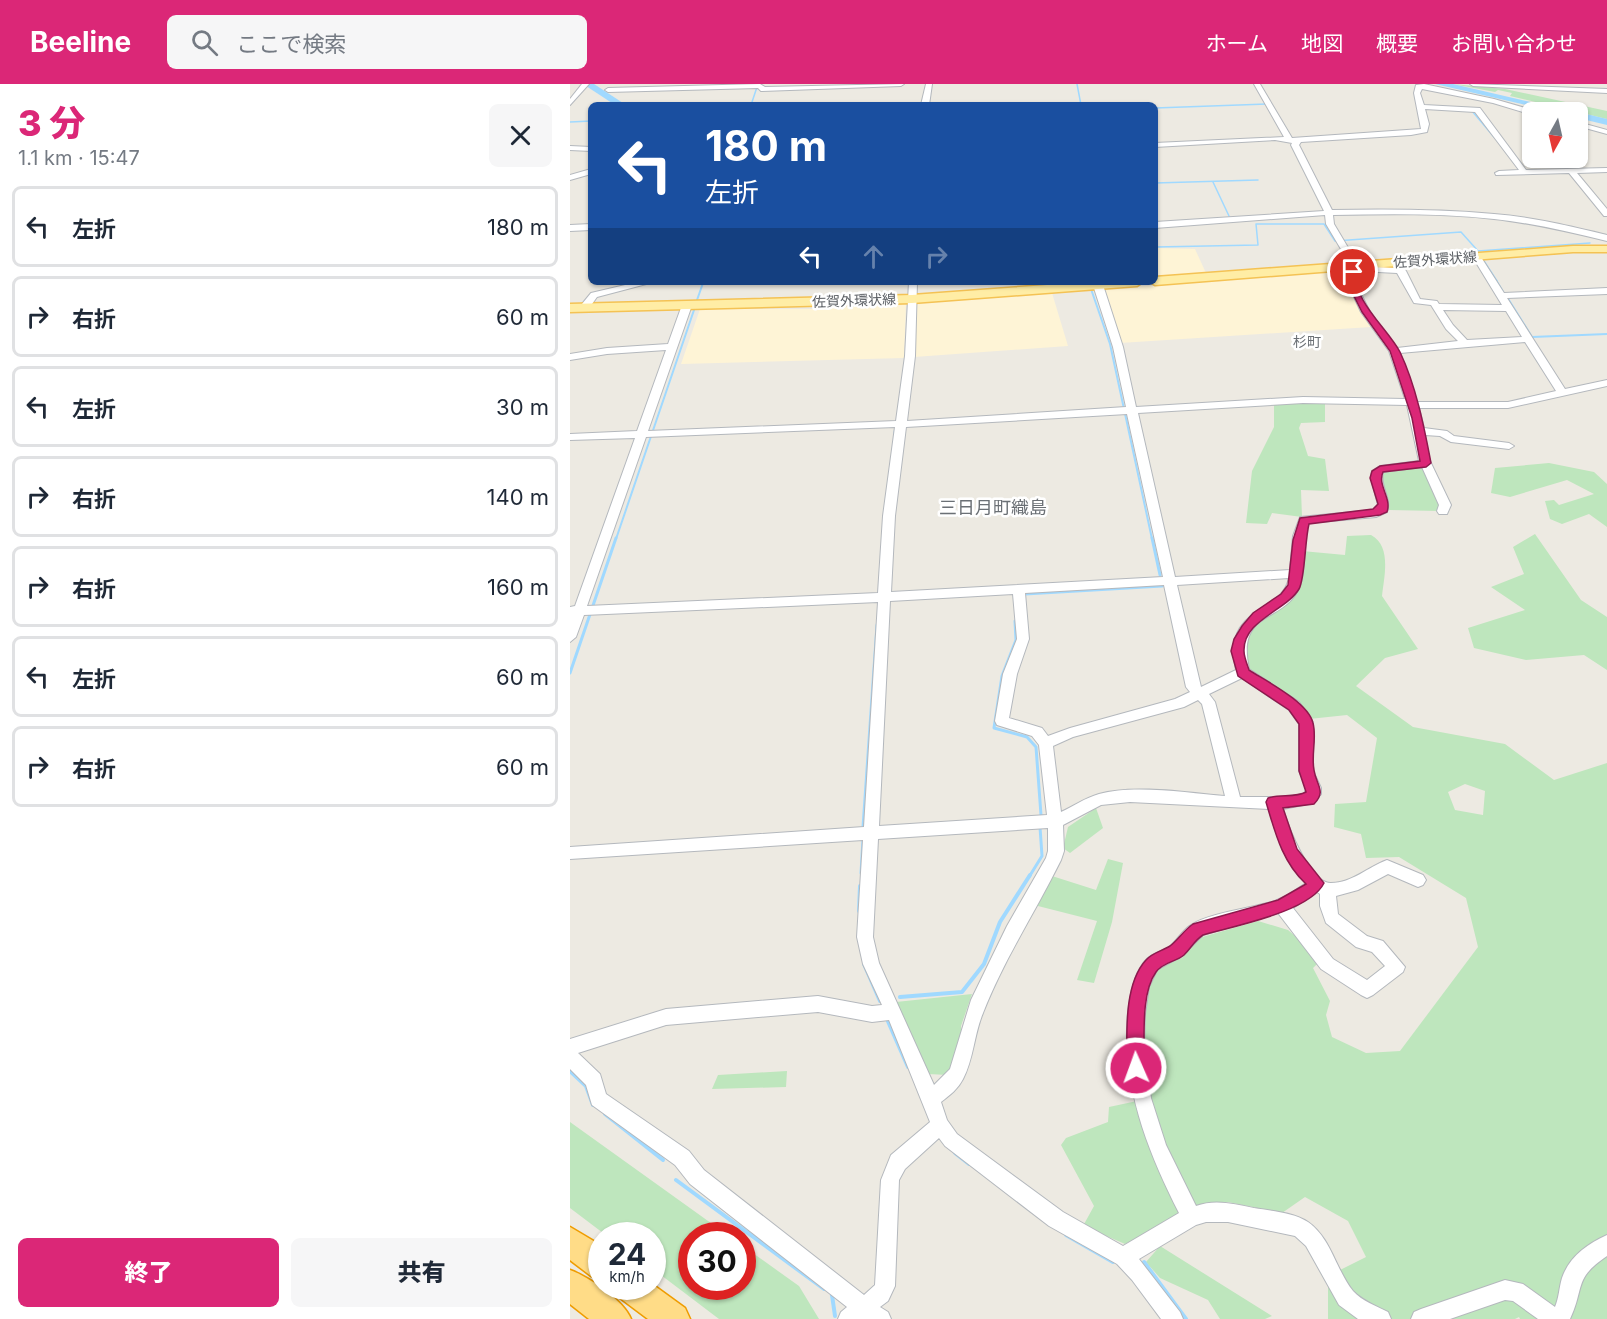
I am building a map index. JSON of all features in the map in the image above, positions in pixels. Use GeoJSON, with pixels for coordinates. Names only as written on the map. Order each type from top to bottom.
{"type":"FeatureCollection","features":[{"type":"Feature","properties":{"kind":"highway"},"geometry":{"type":"LineString","coordinates":[[570,1242],[588,1255]]}},
{"type":"Feature","properties":{"kind":"highway"},"geometry":{"type":"LineString","coordinates":[[570,1285],[615,1319]]}},
{"type":"Feature","properties":{"kind":"highway"},"geometry":{"type":"LineString","coordinates":[[648,1300],[674,1319]]}},
{"type":"Feature","properties":{"kind":"main road","name":"佐賀外環状線"},"geometry":{"type":"LineString","coordinates":[[1158,281],[1356,267],[1398,267],[1476,256],[1573,249],[1607,249]]}},
{"type":"Feature","properties":{"kind":"main road","name":"佐賀外環状線"},"geometry":{"type":"LineString","coordinates":[[570,308],[912,299],[1098,285]]}},
{"type":"Feature","properties":{"kind":"street"},"geometry":{"type":"LineString","coordinates":[[608,90],[762,86],[761,89],[902,84]]}},
{"type":"Feature","properties":{"kind":"street"},"geometry":{"type":"LineString","coordinates":[[926,102],[929,84]]}},
{"type":"Feature","properties":{"kind":"street"},"geometry":{"type":"LineString","coordinates":[[1257,84],[1295,145],[1329,213],[1330,224],[1356,267],[1352,284],[1366,312],[1394,351],[1412,403],[1426,463],[1445,505],[1443,511]]}},
{"type":"Feature","properties":{"kind":"street"},"geometry":{"type":"LineString","coordinates":[[1473,84],[1607,91]]}},
{"type":"Feature","properties":{"kind":"street"},"geometry":{"type":"LineString","coordinates":[[1588,84],[1594,91]]}},
{"type":"Feature","properties":{"kind":"street"},"geometry":{"type":"LineString","coordinates":[[1158,145],[1419,132],[1425,128],[1417,93],[1420,85],[1494,101],[1522,110]]}},
{"type":"Feature","properties":{"kind":"street"},"geometry":{"type":"LineString","coordinates":[[570,89],[584,86]]}},
{"type":"Feature","properties":{"kind":"street"},"geometry":{"type":"LineString","coordinates":[[570,103],[584,86]]}},
{"type":"Feature","properties":{"kind":"street"},"geometry":{"type":"LineString","coordinates":[[1420,107],[1477,110],[1524,172]]}},
{"type":"Feature","properties":{"kind":"street"},"geometry":{"type":"LineString","coordinates":[[1588,127],[1607,132]]}},
{"type":"Feature","properties":{"kind":"street"},"geometry":{"type":"LineString","coordinates":[[570,148],[588,149]]}},
{"type":"Feature","properties":{"kind":"street"},"geometry":{"type":"LineString","coordinates":[[1499,173],[1607,170]]}},
{"type":"Feature","properties":{"kind":"street"},"geometry":{"type":"LineString","coordinates":[[1572,171],[1607,214]]}},
{"type":"Feature","properties":{"kind":"street"},"geometry":{"type":"LineString","coordinates":[[570,178],[588,172]]}},
{"type":"Feature","properties":{"kind":"street"},"geometry":{"type":"LineString","coordinates":[[1158,225],[1407,210],[1468,213],[1546,224],[1607,238]]}},
{"type":"Feature","properties":{"kind":"street"},"geometry":{"type":"LineString","coordinates":[[570,228],[588,227]]}},
{"type":"Feature","properties":{"kind":"street"},"geometry":{"type":"LineString","coordinates":[[1476,256],[1562,393]]}},
{"type":"Feature","properties":{"kind":"street"},"geometry":{"type":"LineString","coordinates":[[1398,267],[1417,301],[1434,303],[1449,327],[1465,343]]}},
{"type":"Feature","properties":{"kind":"street"},"geometry":{"type":"LineString","coordinates":[[589,308],[587,304],[594,295],[637,285]]}},
{"type":"Feature","properties":{"kind":"street"},"geometry":{"type":"LineString","coordinates":[[913,285],[910,356],[889,516],[869,834],[865,937],[871,964],[932,1098],[940,1125],[963,1151],[1056,1219],[1124,1257],[1139,1273],[1173,1319]]}},
{"type":"Feature","properties":{"kind":"street"},"geometry":{"type":"LineString","coordinates":[[1098,285],[1118,347],[1172,580],[1194,687],[1208,702],[1234,802]]}},
{"type":"Feature","properties":{"kind":"street"},"geometry":{"type":"LineString","coordinates":[[1501,296],[1607,291]]}},
{"type":"Feature","properties":{"kind":"street"},"geometry":{"type":"LineString","coordinates":[[570,637],[575,611],[687,305]]}},
{"type":"Feature","properties":{"kind":"street"},"geometry":{"type":"LineString","coordinates":[[1438,307],[1509,308]]}},
{"type":"Feature","properties":{"kind":"street"},"geometry":{"type":"LineString","coordinates":[[1394,351],[1528,339]]}},
{"type":"Feature","properties":{"kind":"street"},"geometry":{"type":"LineString","coordinates":[[570,357],[607,351],[672,347]]}},
{"type":"Feature","properties":{"kind":"street"},"geometry":{"type":"LineString","coordinates":[[570,437],[902,424],[1303,399],[1497,406],[1607,383]]}},
{"type":"Feature","properties":{"kind":"street"},"geometry":{"type":"LineString","coordinates":[[1420,431],[1443,433],[1451,440],[1509,446]]}},
{"type":"Feature","properties":{"kind":"street"},"geometry":{"type":"LineString","coordinates":[[570,853],[1055,821],[1066,818],[1103,799],[1176,796],[1213,802],[1274,802],[1308,799],[1314,794],[1314,788],[1306,771],[1306,723],[1294,706],[1243,672],[1238,651],[1240,639],[1258,616],[1286,597],[1294,586],[1299,540],[1304,520],[1376,513],[1383,509],[1376,478],[1376,473],[1380,469],[1426,463]]}},
{"type":"Feature","properties":{"kind":"street"},"geometry":{"type":"LineString","coordinates":[[575,611],[885,597],[1295,574]]}},
{"type":"Feature","properties":{"kind":"street"},"geometry":{"type":"LineString","coordinates":[[932,1098],[951,1083],[965,1050],[976,1005],[1053,860],[1056,850],[1046,743],[1037,732],[1002,721],[1010,674],[1023,639],[1020,590]]}},
{"type":"Feature","properties":{"kind":"street"},"geometry":{"type":"LineString","coordinates":[[1046,743],[1070,733],[1179,703],[1243,672]]}},
{"type":"Feature","properties":{"kind":"street"},"geometry":{"type":"LineString","coordinates":[[1274,802],[1291,854],[1306,874],[1322,887],[1332,918],[1362,942],[1377,946],[1397,967],[1367,990],[1327,964],[1282,906]]}},
{"type":"Feature","properties":{"kind":"street"},"geometry":{"type":"LineString","coordinates":[[1191,1217],[1169,1175],[1143,1108],[1136,1068],[1134,1041],[1140,988],[1150,967],[1156,960],[1177,951],[1198,929],[1282,906],[1312,889],[1353,885],[1387,867],[1418,880]]}},
{"type":"Feature","properties":{"kind":"street"},"geometry":{"type":"LineString","coordinates":[[570,1047],[666,1017],[818,1004],[872,1014],[894,1011]]}},
{"type":"Feature","properties":{"kind":"street"},"geometry":{"type":"LineString","coordinates":[[570,1057],[594,1080],[598,1099],[682,1158],[697,1177],[856,1313],[881,1319]]}},
{"type":"Feature","properties":{"kind":"street"},"geometry":{"type":"LineString","coordinates":[[856,1313],[881,1294],[885,1286],[890,1180],[898,1162],[940,1125]]}},
{"type":"Feature","properties":{"kind":"street"},"geometry":{"type":"LineString","coordinates":[[1124,1257],[1191,1217],[1206,1212],[1228,1212],[1300,1228],[1312,1239],[1346,1298],[1361,1310],[1381,1319]]}},
{"type":"Feature","properties":{"kind":"street"},"geometry":{"type":"LineString","coordinates":[[1421,1319],[1505,1290],[1516,1291],[1553,1318],[1558,1318],[1564,1313],[1574,1272],[1591,1255],[1607,1245]]}},
{"type":"Feature","properties":{"kind":"shaded area"},"geometry":{"type":"Polygon","coordinates":[[[1158,248],[1195,249],[1206,273],[1158,276],[1158,248]]]}},
{"type":"Feature","properties":{"kind":"shaded area"},"geometry":{"type":"Polygon","coordinates":[[[1348,271],[1346,283],[1371,327],[1120,343],[1102,289],[1348,271]]]}},
{"type":"Feature","properties":{"kind":"shaded area"},"geometry":{"type":"Polygon","coordinates":[[[1052,293],[1068,346],[914,357],[916,303],[1052,293]]]}},
{"type":"Feature","properties":{"kind":"shaded area"},"geometry":{"type":"Polygon","coordinates":[[[906,303],[904,358],[681,364],[700,309],[819,309],[906,303]]]}},
{"type":"Feature","properties":{"kind":"green space"},"geometry":{"type":"Polygon","coordinates":[[[1453,84],[1505,89],[1565,102],[1535,102],[1510,96],[1512,93],[1498,90],[1495,92],[1453,84]]]}},
{"type":"Feature","properties":{"kind":"green space"},"geometry":{"type":"Polygon","coordinates":[[[1588,107],[1607,111],[1607,119],[1588,114],[1588,107]]]}},
{"type":"Feature","properties":{"kind":"green space"},"geometry":{"type":"Polygon","coordinates":[[[1325,401],[1325,422],[1301,423],[1299,428],[1308,456],[1325,459],[1329,491],[1301,490],[1302,517],[1272,513],[1267,524],[1246,523],[1252,471],[1274,427],[1274,404],[1325,401]]]}},
{"type":"Feature","properties":{"kind":"green space"},"geometry":{"type":"Polygon","coordinates":[[[1549,463],[1594,472],[1607,484],[1607,527],[1589,514],[1562,524],[1550,519],[1545,501],[1554,500],[1559,505],[1594,494],[1567,480],[1510,497],[1491,493],[1495,468],[1549,463]]]}},
{"type":"Feature","properties":{"kind":"green space"},"geometry":{"type":"Polygon","coordinates":[[[1425,465],[1442,502],[1439,511],[1389,510],[1379,477],[1383,470],[1425,465]]]}},
{"type":"Feature","properties":{"kind":"green space"},"geometry":{"type":"Polygon","coordinates":[[[1535,534],[1581,600],[1607,617],[1607,670],[1584,655],[1526,660],[1474,648],[1468,628],[1525,610],[1491,587],[1524,574],[1513,547],[1535,534]]]}},
{"type":"Feature","properties":{"kind":"green space"},"geometry":{"type":"Polygon","coordinates":[[[1371,535],[1382,546],[1385,571],[1382,596],[1418,649],[1385,658],[1356,686],[1413,727],[1505,744],[1554,780],[1607,763],[1607,1319],[1520,1319],[1519,1317],[1515,1319],[1328,1319],[1328,1276],[1366,1257],[1348,1221],[1305,1197],[1282,1213],[1228,1202],[1174,1218],[1125,1244],[1083,1226],[1094,1206],[1061,1145],[1066,1138],[1108,1122],[1109,1107],[1137,1101],[1146,991],[1160,964],[1182,958],[1199,938],[1258,921],[1288,930],[1322,959],[1313,968],[1330,1001],[1326,1015],[1332,1037],[1366,1053],[1400,1051],[1478,947],[1466,898],[1399,857],[1366,858],[1361,834],[1334,827],[1335,804],[1366,802],[1377,738],[1347,715],[1309,719],[1253,676],[1242,652],[1249,632],[1296,593],[1300,582],[1302,551],[1345,555],[1347,536],[1371,535]],[[1465,784],[1448,792],[1455,810],[1483,815],[1485,791],[1465,784]]]}},
{"type":"Feature","properties":{"kind":"green space"},"geometry":{"type":"Polygon","coordinates":[[[1096,808],[1103,828],[1070,853],[1063,848],[1068,827],[1096,808]]]}},
{"type":"Feature","properties":{"kind":"green space"},"geometry":{"type":"Polygon","coordinates":[[[1108,859],[1123,863],[1112,922],[1094,983],[1077,980],[1097,921],[1034,905],[1052,876],[1096,890],[1108,859]]]}},
{"type":"Feature","properties":{"kind":"green space"},"geometry":{"type":"Polygon","coordinates":[[[972,994],[961,1026],[962,1048],[948,1075],[928,1074],[896,1002],[972,994]]]}},
{"type":"Feature","properties":{"kind":"green space"},"geometry":{"type":"Polygon","coordinates":[[[787,1071],[786,1087],[712,1089],[718,1075],[787,1071]]]}},
{"type":"Feature","properties":{"kind":"green space"},"geometry":{"type":"Polygon","coordinates":[[[570,1122],[709,1222],[678,1222],[678,1288],[666,1279],[666,1222],[588,1222],[570,1208],[570,1122]]]}},
{"type":"Feature","properties":{"kind":"green space"},"geometry":{"type":"Polygon","coordinates":[[[1160,1246],[1272,1316],[1265,1319],[1220,1319],[1208,1300],[1160,1278],[1146,1262],[1160,1246]]]}},
{"type":"Feature","properties":{"kind":"green space"},"geometry":{"type":"Polygon","coordinates":[[[756,1255],[799,1286],[819,1319],[719,1319],[694,1300],[756,1300],[756,1255]]]}},
{"type":"Feature","properties":{"kind":"waterway"},"geometry":{"type":"LineString","coordinates":[[588,84],[616,102]]}},
{"type":"Feature","properties":{"kind":"waterway"},"geometry":{"type":"LineString","coordinates":[[752,102],[758,84]]}},
{"type":"Feature","properties":{"kind":"waterway"},"geometry":{"type":"LineString","coordinates":[[1077,84],[1080,102]]}},
{"type":"Feature","properties":{"kind":"waterway"},"geometry":{"type":"LineString","coordinates":[[1440,84],[1522,102]]}},
{"type":"Feature","properties":{"kind":"waterway"},"geometry":{"type":"LineString","coordinates":[[1158,108],[1267,104]]}},
{"type":"Feature","properties":{"kind":"waterway"},"geometry":{"type":"LineString","coordinates":[[1472,111],[1494,137]]}},
{"type":"Feature","properties":{"kind":"waterway"},"geometry":{"type":"LineString","coordinates":[[1588,117],[1607,122]]}},
{"type":"Feature","properties":{"kind":"waterway"},"geometry":{"type":"LineString","coordinates":[[570,122],[588,121]]}},
{"type":"Feature","properties":{"kind":"waterway"},"geometry":{"type":"LineString","coordinates":[[1158,183],[1258,180]]}},
{"type":"Feature","properties":{"kind":"waterway"},"geometry":{"type":"LineString","coordinates":[[1213,182],[1229,216]]}},
{"type":"Feature","properties":{"kind":"waterway"},"geometry":{"type":"LineString","coordinates":[[1158,247],[1258,245],[1256,224],[1324,224],[1335,241],[1461,232],[1478,251],[1590,243]]}},
{"type":"Feature","properties":{"kind":"waterway"},"geometry":{"type":"LineString","coordinates":[[1484,261],[1497,281]]}},
{"type":"Feature","properties":{"kind":"waterway"},"geometry":{"type":"LineString","coordinates":[[1496,280],[1505,295]]}},
{"type":"Feature","properties":{"kind":"waterway"},"geometry":{"type":"LineString","coordinates":[[697,300],[702,285]]}},
{"type":"Feature","properties":{"kind":"waterway"},"geometry":{"type":"LineString","coordinates":[[1091,289],[1110,344],[1152,539]]}},
{"type":"Feature","properties":{"kind":"waterway"},"geometry":{"type":"LineString","coordinates":[[1507,297],[1532,337],[1607,334]]}},
{"type":"Feature","properties":{"kind":"waterway"},"geometry":{"type":"LineString","coordinates":[[616,539],[694,310]]}},
{"type":"Feature","properties":{"kind":"waterway"},"geometry":{"type":"LineString","coordinates":[[894,437],[895,429]]}},
{"type":"Feature","properties":{"kind":"waterway"},"geometry":{"type":"LineString","coordinates":[[570,673],[616,538]]}},
{"type":"Feature","properties":{"kind":"waterway"},"geometry":{"type":"LineString","coordinates":[[1152,538],[1160,575]]}},
{"type":"Feature","properties":{"kind":"waterway"},"geometry":{"type":"LineString","coordinates":[[1025,594],[1162,586]]}},
{"type":"Feature","properties":{"kind":"waterway"},"geometry":{"type":"LineString","coordinates":[[1015,621],[1016,640],[1002,676],[994,728],[1027,737],[1036,747],[1041,815]]}},
{"type":"Feature","properties":{"kind":"waterway"},"geometry":{"type":"LineString","coordinates":[[863,827],[877,625]]}},
{"type":"Feature","properties":{"kind":"waterway"},"geometry":{"type":"LineString","coordinates":[[1029,877],[1042,856],[1040,827]]}},
{"type":"Feature","properties":{"kind":"waterway"},"geometry":{"type":"LineString","coordinates":[[861,873],[863,839]]}},
{"type":"Feature","properties":{"kind":"waterway"},"geometry":{"type":"LineString","coordinates":[[900,997],[962,992],[984,964],[1000,922],[1030,875]]}},
{"type":"Feature","properties":{"kind":"waterway"},"geometry":{"type":"LineString","coordinates":[[859,911],[860,886]]}},
{"type":"Feature","properties":{"kind":"waterway"},"geometry":{"type":"LineString","coordinates":[[864,964],[880,1001]]}},
{"type":"Feature","properties":{"kind":"waterway"},"geometry":{"type":"LineString","coordinates":[[887,1019],[908,1067]]}},
{"type":"Feature","properties":{"kind":"waterway"},"geometry":{"type":"LineString","coordinates":[[570,1071],[586,1086],[593,1105]]}},
{"type":"Feature","properties":{"kind":"waterway"},"geometry":{"type":"LineString","coordinates":[[605,1114],[663,1160]]}},
{"type":"Feature","properties":{"kind":"waterway"},"geometry":{"type":"LineString","coordinates":[[955,1153],[969,1164]]}},
{"type":"Feature","properties":{"kind":"waterway"},"geometry":{"type":"LineString","coordinates":[[676,1180],[824,1289]]}},
{"type":"Feature","properties":{"kind":"waterway"},"geometry":{"type":"LineString","coordinates":[[1066,1235],[1113,1262]]}},
{"type":"Feature","properties":{"kind":"waterway"},"geometry":{"type":"LineString","coordinates":[[1144,1262],[1186,1319]]}},
{"type":"Feature","properties":{"kind":"waterway"},"geometry":{"type":"LineString","coordinates":[[832,1295],[835,1316]]}},
{"type":"Feature","properties":{"kind":"district","name":"杉町"},"geometry":{"type":"Point","coordinates":[1307,341]}},
{"type":"Feature","properties":{"kind":"district","name":"三日月町織島"},"geometry":{"type":"Point","coordinates":[993,507]}},
{"type":"Feature","properties":{"kind":"route"},"geometry":{"type":"LineString","coordinates":[[1136,1068],[1134,1041],[1140,988],[1156,960],[1177,951],[1198,929],[1282,906],[1312,889],[1316,883],[1291,854],[1274,802],[1301,801],[1314,794],[1314,788],[1306,771],[1306,723],[1294,706],[1243,672],[1238,651],[1240,639],[1258,616],[1286,597],[1294,586],[1297,553],[1304,520],[1376,513],[1383,509],[1376,473],[1386,467],[1426,463],[1418,418],[1394,351],[1366,312],[1352,284],[1353,272]]}}]}
